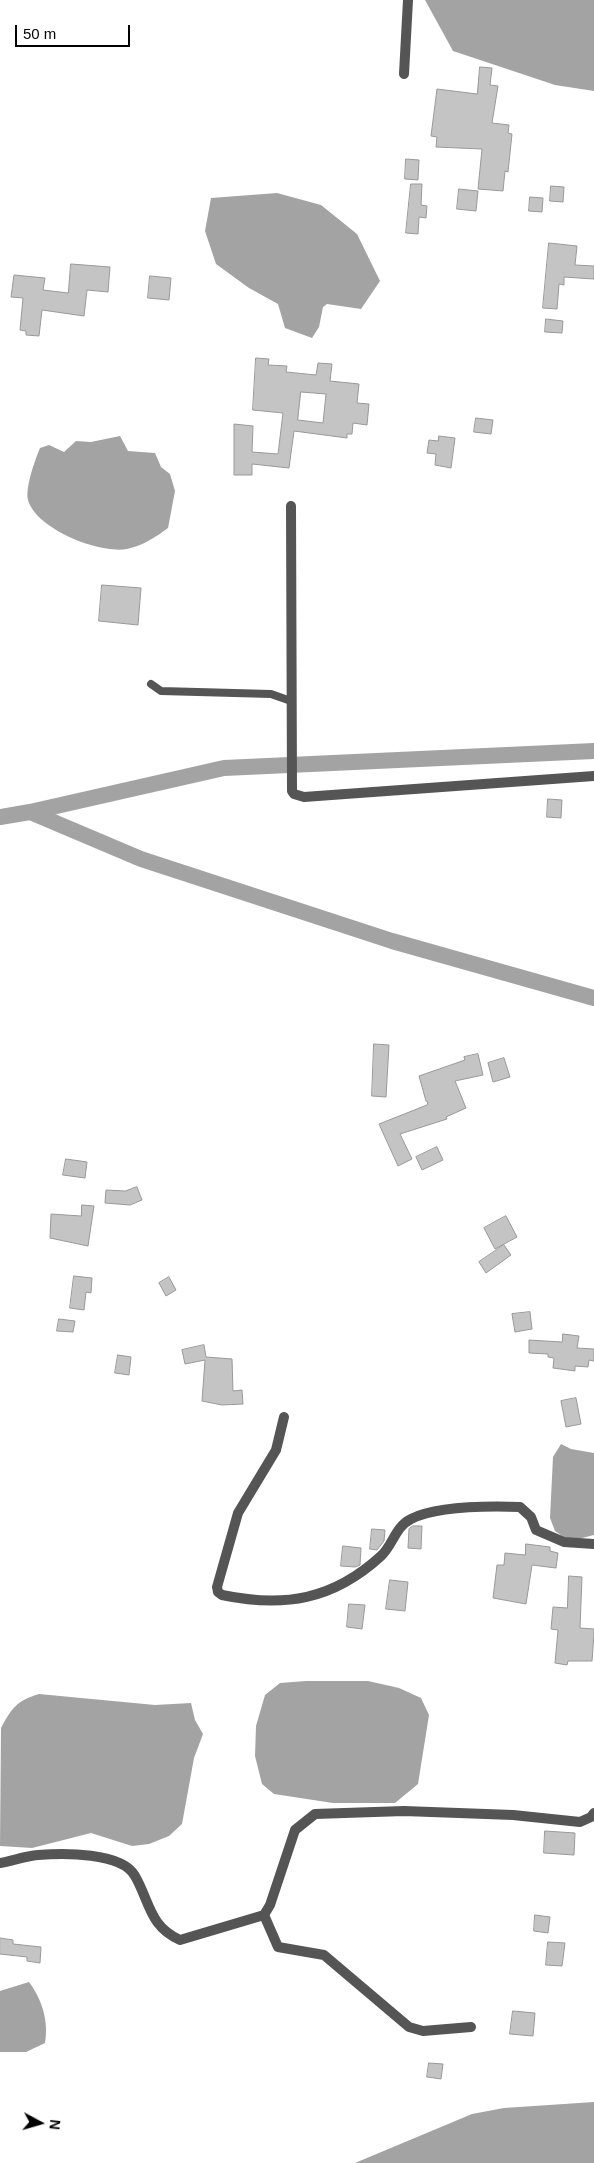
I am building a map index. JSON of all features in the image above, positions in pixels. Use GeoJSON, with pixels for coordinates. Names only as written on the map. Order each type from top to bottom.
{"type":"FeatureCollection","features":[{"type":"Feature","properties":{"kind":"street"},"geometry":{"type":"LineString","coordinates":[[404,74],[408,0]]}},
{"type":"Feature","properties":{"kind":"street"},"geometry":{"type":"LineString","coordinates":[[291,506],[292,791],[297,796],[594,776]]}},
{"type":"Feature","properties":{"kind":"street"},"geometry":{"type":"LineString","coordinates":[[284,1417],[276,1450],[238,1513],[217,1587],[218,1592],[222,1595],[286,1600],[310,1598],[330,1591],[381,1556],[400,1525],[418,1515],[478,1506],[520,1506],[531,1517],[536,1530],[552,1538],[594,1544]]}},
{"type":"Feature","properties":{"kind":"street"},"geometry":{"type":"LineString","coordinates":[[0,1863],[37,1855],[86,1856],[117,1861],[128,1866],[136,1877],[151,1914],[167,1934],[180,1940],[264,1915],[270,1905],[295,1830],[315,1814],[404,1811],[513,1815],[580,1822],[591,1817],[594,1813]]}},
{"type":"Feature","properties":{"kind":"street"},"geometry":{"type":"LineString","coordinates":[[264,1915],[278,1947],[324,1955],[409,2027],[423,2031],[471,2027]]}},
{"type":"Feature","properties":{"kind":"lane"},"geometry":{"type":"LineString","coordinates":[[152,684],[161,691],[271,694],[291,701]]}},
{"type":"Feature","properties":{"kind":"shaded area"},"geometry":{"type":"Polygon","coordinates":[[[425,0],[594,0],[594,91],[555,85],[453,51],[425,0]]]}},
{"type":"Feature","properties":{"kind":"shaded area"},"geometry":{"type":"Polygon","coordinates":[[[277,193],[321,205],[357,234],[380,281],[361,309],[327,304],[323,307],[319,327],[312,338],[285,328],[278,304],[249,288],[216,264],[205,231],[211,198],[277,193]]]}},
{"type":"Feature","properties":{"kind":"shaded area"},"geometry":{"type":"Polygon","coordinates":[[[120,436],[128,451],[155,453],[161,467],[170,474],[175,491],[168,528],[138,546],[115,550],[85,543],[55,530],[33,511],[27,495],[31,474],[40,448],[49,445],[64,452],[76,441],[91,442],[120,436]]]}},
{"type":"Feature","properties":{"kind":"shaded area"},"geometry":{"type":"Polygon","coordinates":[[[561,1444],[571,1449],[594,1453],[594,1535],[578,1539],[565,1538],[555,1531],[550,1518],[553,1457],[561,1444]]]}},
{"type":"Feature","properties":{"kind":"shaded area"},"geometry":{"type":"Polygon","coordinates":[[[368,1681],[399,1688],[421,1698],[429,1715],[418,1784],[395,1803],[333,1803],[274,1794],[262,1784],[255,1756],[256,1726],[265,1695],[280,1683],[368,1681]]]}},
{"type":"Feature","properties":{"kind":"shaded area"},"geometry":{"type":"Polygon","coordinates":[[[39,1694],[155,1705],[191,1703],[195,1720],[203,1734],[194,1758],[182,1824],[169,1836],[149,1844],[132,1846],[91,1833],[32,1848],[0,1846],[1,1728],[8,1715],[16,1706],[25,1699],[39,1694]]]}},
{"type":"Feature","properties":{"kind":"shaded area"},"geometry":{"type":"Polygon","coordinates":[[[29,1982],[41,2003],[46,2027],[45,2043],[26,2052],[0,2052],[0,1991],[29,1982]]]}},
{"type":"Feature","properties":{"kind":"shaded area"},"geometry":{"type":"Polygon","coordinates":[[[594,2102],[594,2163],[355,2163],[472,2114],[504,2108],[594,2102]]]}},
{"type":"Feature","properties":{"kind":"building"},"geometry":{"type":"Polygon","coordinates":[[[480,67],[492,68],[490,85],[498,86],[492,123],[509,125],[508,133],[512,134],[508,172],[505,171],[503,191],[478,189],[482,149],[436,147],[437,137],[431,136],[437,89],[477,94],[480,67]]]}},
{"type":"Feature","properties":{"kind":"building"},"geometry":{"type":"Polygon","coordinates":[[[406,159],[419,160],[418,180],[405,179],[406,159]]]}},
{"type":"Feature","properties":{"kind":"building"},"geometry":{"type":"Polygon","coordinates":[[[411,184],[422,184],[421,205],[427,206],[426,218],[419,217],[418,234],[406,233],[411,184]]]}},
{"type":"Feature","properties":{"kind":"building"},"geometry":{"type":"Polygon","coordinates":[[[551,186],[564,187],[563,202],[550,201],[551,186]]]}},
{"type":"Feature","properties":{"kind":"building"},"geometry":{"type":"Polygon","coordinates":[[[459,189],[478,191],[476,211],[457,209],[459,189]]]}},
{"type":"Feature","properties":{"kind":"building"},"geometry":{"type":"Polygon","coordinates":[[[530,197],[543,198],[542,212],[529,211],[530,197]]]}},
{"type":"Feature","properties":{"kind":"building"},"geometry":{"type":"Polygon","coordinates":[[[549,243],[577,246],[575,265],[594,266],[594,279],[564,277],[564,285],[559,284],[557,309],[543,308],[549,243]]]}},
{"type":"Feature","properties":{"kind":"building"},"geometry":{"type":"Polygon","coordinates":[[[71,264],[110,267],[108,292],[87,290],[84,316],[42,310],[39,336],[26,335],[26,331],[20,330],[23,298],[11,297],[14,275],[45,278],[43,290],[68,293],[71,264]]]}},
{"type":"Feature","properties":{"kind":"building"},"geometry":{"type":"Polygon","coordinates":[[[150,276],[171,278],[169,300],[148,298],[150,276]]]}},
{"type":"Feature","properties":{"kind":"building"},"geometry":{"type":"Polygon","coordinates":[[[546,319],[563,321],[562,333],[545,332],[546,319]]]}},
{"type":"Feature","properties":{"kind":"building"},"geometry":{"type":"Polygon","coordinates":[[[256,358],[269,359],[268,365],[287,366],[286,372],[316,375],[318,363],[332,364],[330,381],[359,384],[357,403],[369,404],[367,425],[353,423],[352,434],[347,434],[347,438],[294,431],[289,468],[252,464],[252,475],[234,475],[234,424],[253,426],[252,452],[278,454],[283,413],[253,410],[256,358]],[[301,392],[298,420],[323,423],[326,394],[301,392]]]}},
{"type":"Feature","properties":{"kind":"building"},"geometry":{"type":"Polygon","coordinates":[[[476,418],[493,420],[491,434],[474,432],[476,418]]]}},
{"type":"Feature","properties":{"kind":"building"},"geometry":{"type":"Polygon","coordinates":[[[439,436],[455,438],[451,468],[435,465],[436,454],[427,453],[429,440],[438,441],[439,436]]]}},
{"type":"Feature","properties":{"kind":"building"},"geometry":{"type":"Polygon","coordinates":[[[102,585],[141,588],[138,625],[99,621],[102,585]]]}},
{"type":"Feature","properties":{"kind":"building"},"geometry":{"type":"Polygon","coordinates":[[[548,799],[562,800],[561,818],[547,817],[548,799]]]}},
{"type":"Feature","properties":{"kind":"building"},"geometry":{"type":"Polygon","coordinates":[[[374,1044],[389,1045],[386,1097],[372,1096],[374,1044]]]}},
{"type":"Feature","properties":{"kind":"building"},"geometry":{"type":"Polygon","coordinates":[[[478,1054],[483,1075],[455,1081],[466,1108],[446,1117],[447,1119],[400,1134],[412,1159],[398,1166],[379,1124],[427,1105],[428,1102],[426,1101],[419,1076],[465,1060],[464,1057],[478,1054]]]}},
{"type":"Feature","properties":{"kind":"building"},"geometry":{"type":"Polygon","coordinates":[[[504,1058],[510,1077],[493,1082],[488,1063],[504,1058]]]}},
{"type":"Feature","properties":{"kind":"building"},"geometry":{"type":"Polygon","coordinates":[[[437,1147],[443,1160],[422,1170],[416,1157],[437,1147]]]}},
{"type":"Feature","properties":{"kind":"building"},"geometry":{"type":"Polygon","coordinates":[[[66,1159],[87,1162],[85,1178],[63,1175],[66,1159]]]}},
{"type":"Feature","properties":{"kind":"building"},"geometry":{"type":"Polygon","coordinates":[[[137,1187],[142,1200],[130,1205],[105,1203],[106,1190],[125,1191],[137,1187]]]}},
{"type":"Feature","properties":{"kind":"building"},"geometry":{"type":"Polygon","coordinates":[[[82,1205],[94,1206],[88,1246],[50,1238],[51,1214],[81,1216],[82,1205]]]}},
{"type":"Feature","properties":{"kind":"building"},"geometry":{"type":"Polygon","coordinates":[[[506,1216],[517,1237],[495,1249],[484,1228],[506,1216]]]}},
{"type":"Feature","properties":{"kind":"building"},"geometry":{"type":"Polygon","coordinates":[[[504,1245],[511,1255],[486,1273],[479,1262],[504,1245]]]}},
{"type":"Feature","properties":{"kind":"building"},"geometry":{"type":"Polygon","coordinates":[[[74,1276],[92,1278],[91,1293],[86,1292],[84,1310],[70,1308],[74,1276]]]}},
{"type":"Feature","properties":{"kind":"building"},"geometry":{"type":"Polygon","coordinates":[[[169,1277],[176,1290],[166,1296],[159,1283],[169,1277]]]}},
{"type":"Feature","properties":{"kind":"building"},"geometry":{"type":"Polygon","coordinates":[[[530,1312],[532,1329],[515,1332],[512,1314],[530,1312]]]}},
{"type":"Feature","properties":{"kind":"building"},"geometry":{"type":"Polygon","coordinates":[[[59,1319],[75,1321],[73,1332],[57,1331],[59,1319]]]}},
{"type":"Feature","properties":{"kind":"building"},"geometry":{"type":"Polygon","coordinates":[[[563,1334],[579,1336],[577,1348],[594,1349],[594,1361],[589,1360],[588,1367],[575,1366],[575,1371],[553,1368],[554,1358],[548,1357],[548,1354],[529,1353],[529,1340],[562,1342],[563,1334]]]}},
{"type":"Feature","properties":{"kind":"building"},"geometry":{"type":"Polygon","coordinates":[[[204,1345],[206,1357],[232,1359],[233,1391],[242,1390],[243,1404],[222,1405],[202,1401],[205,1360],[185,1364],[182,1350],[204,1345]]]}},
{"type":"Feature","properties":{"kind":"building"},"geometry":{"type":"Polygon","coordinates":[[[118,1355],[131,1357],[129,1375],[115,1373],[118,1355]]]}},
{"type":"Feature","properties":{"kind":"building"},"geometry":{"type":"Polygon","coordinates":[[[576,1398],[581,1424],[566,1427],[561,1401],[576,1398]]]}},
{"type":"Feature","properties":{"kind":"building"},"geometry":{"type":"Polygon","coordinates":[[[413,1526],[422,1526],[421,1549],[408,1548],[409,1529],[413,1526]]]}},
{"type":"Feature","properties":{"kind":"building"},"geometry":{"type":"Polygon","coordinates":[[[372,1529],[385,1530],[384,1541],[377,1550],[370,1549],[372,1529]]]}},
{"type":"Feature","properties":{"kind":"building"},"geometry":{"type":"Polygon","coordinates":[[[526,1544],[550,1547],[550,1551],[558,1553],[556,1568],[532,1565],[526,1604],[493,1598],[497,1565],[504,1565],[505,1553],[525,1555],[526,1544]]]}},
{"type":"Feature","properties":{"kind":"building"},"geometry":{"type":"Polygon","coordinates":[[[343,1546],[361,1548],[360,1565],[355,1567],[341,1566],[343,1546]]]}},
{"type":"Feature","properties":{"kind":"building"},"geometry":{"type":"Polygon","coordinates":[[[569,1576],[582,1577],[580,1628],[594,1629],[594,1634],[592,1661],[568,1661],[567,1665],[555,1663],[558,1630],[551,1629],[553,1607],[567,1608],[569,1576]]]}},
{"type":"Feature","properties":{"kind":"building"},"geometry":{"type":"Polygon","coordinates":[[[390,1580],[408,1582],[405,1611],[386,1609],[390,1580]]]}},
{"type":"Feature","properties":{"kind":"building"},"geometry":{"type":"Polygon","coordinates":[[[349,1604],[365,1605],[362,1629],[347,1627],[349,1604]]]}},
{"type":"Feature","properties":{"kind":"building"},"geometry":{"type":"Polygon","coordinates":[[[545,1831],[575,1833],[574,1855],[544,1853],[545,1831]]]}},
{"type":"Feature","properties":{"kind":"building"},"geometry":{"type":"Polygon","coordinates":[[[535,1915],[550,1917],[548,1933],[534,1931],[535,1915]]]}},
{"type":"Feature","properties":{"kind":"building"},"geometry":{"type":"Polygon","coordinates":[[[0,1938],[13,1940],[13,1944],[41,1947],[40,1963],[27,1961],[27,1957],[0,1954],[0,1938]]]}},
{"type":"Feature","properties":{"kind":"building"},"geometry":{"type":"Polygon","coordinates":[[[548,1942],[565,1943],[562,1966],[546,1965],[548,1942]]]}},
{"type":"Feature","properties":{"kind":"building"},"geometry":{"type":"Polygon","coordinates":[[[513,2011],[535,2013],[533,2036],[510,2034],[513,2011]]]}},
{"type":"Feature","properties":{"kind":"building"},"geometry":{"type":"Polygon","coordinates":[[[429,2063],[443,2064],[441,2079],[427,2077],[429,2063]]]}},
{"type":"Feature","properties":{"kind":"waterway"},"geometry":{"type":"LineString","coordinates":[[30,812],[224,768],[594,751]]}},
{"type":"Feature","properties":{"kind":"waterway"},"geometry":{"type":"LineString","coordinates":[[0,817],[30,812],[141,859],[392,941],[594,998]]}}]}
